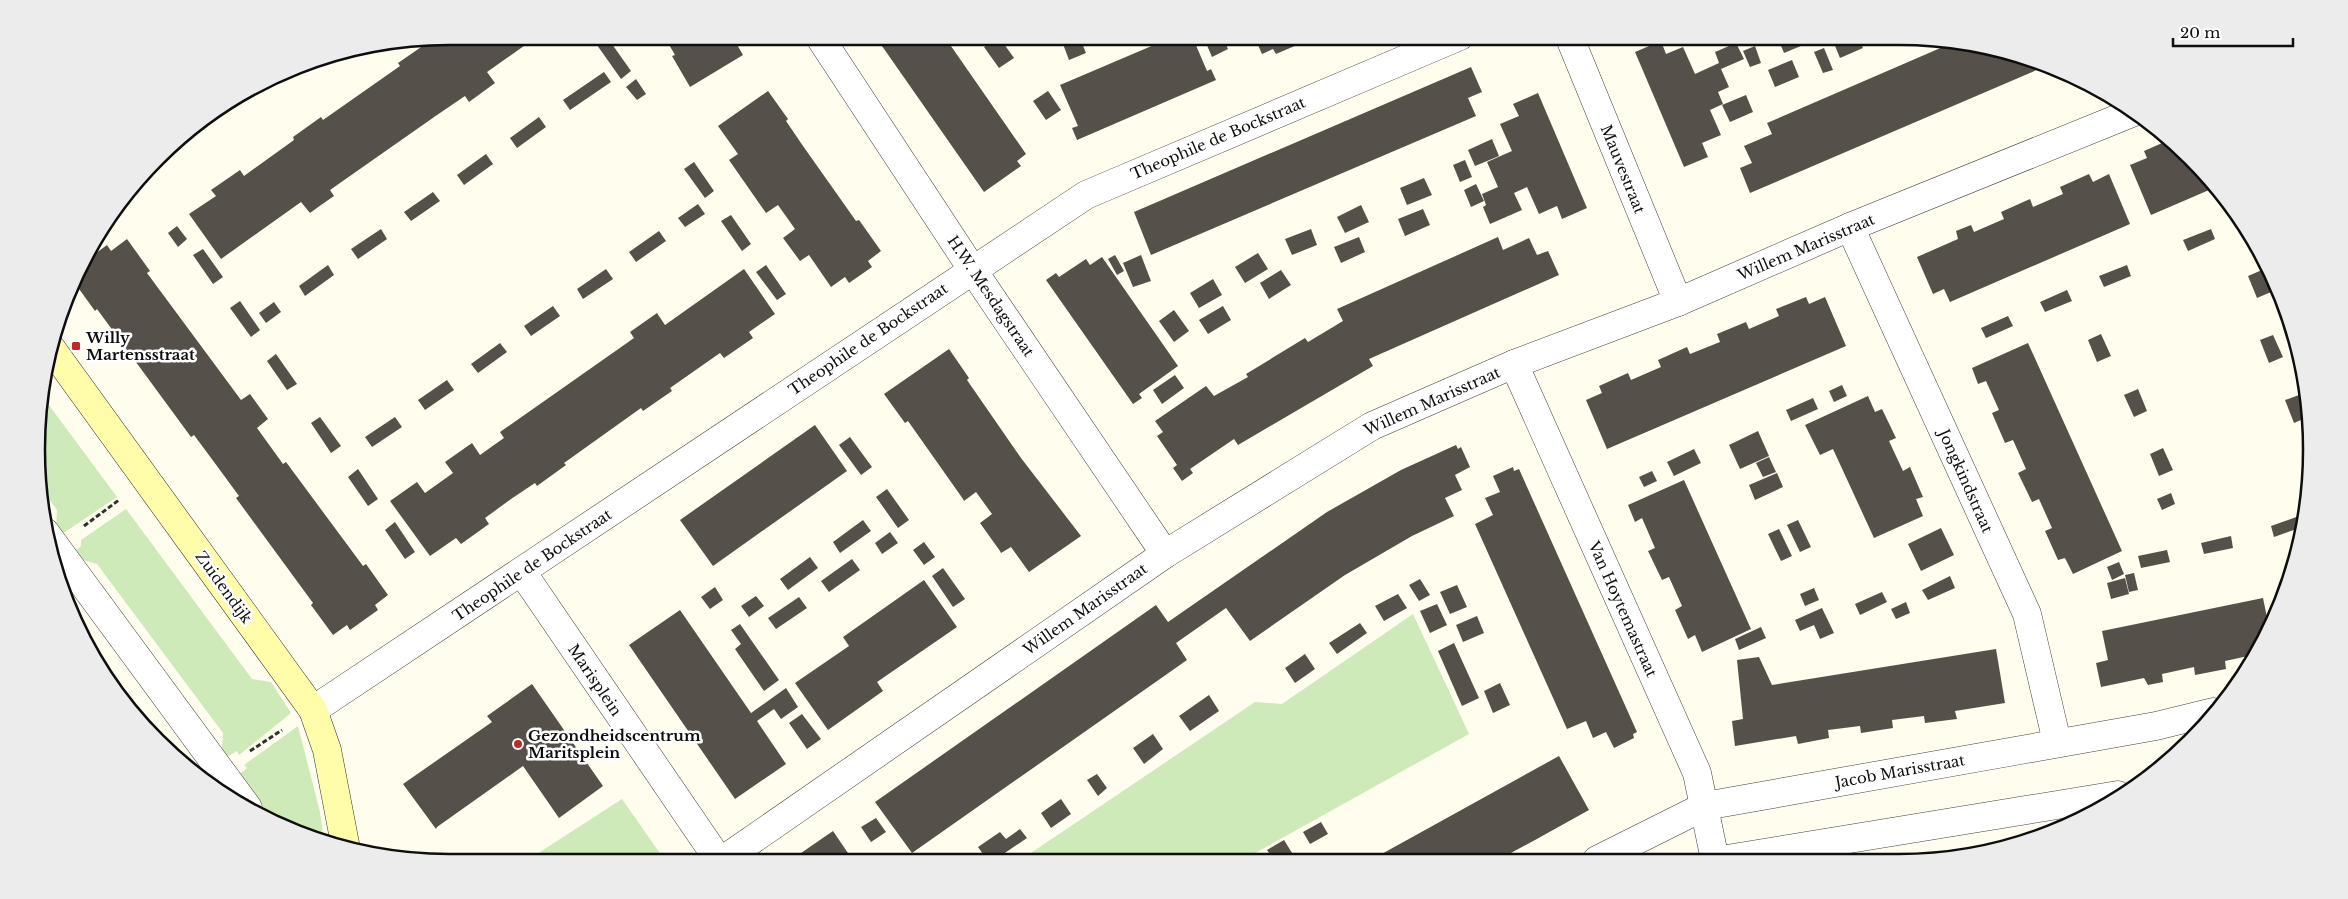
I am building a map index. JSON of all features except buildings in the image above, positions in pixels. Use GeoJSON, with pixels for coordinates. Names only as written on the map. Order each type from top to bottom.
{"type":"FeatureCollection","features":[{"type":"Feature","properties":{"kind":"street","name":"H.W. Mesdagstraat"},"geometry":{"type":"LineString","coordinates":[[825,45],[972,269],[1166,554]]}},
{"type":"Feature","properties":{"kind":"street","name":"Theophile de Bockstraat"},"geometry":{"type":"LineString","coordinates":[[313,710],[522,572],[972,269],[1086,195],[1439,45]]}},
{"type":"Feature","properties":{"kind":"street","name":"Mauvestraat"},"geometry":{"type":"LineString","coordinates":[[1573,45],[1678,302]]}},
{"type":"Feature","properties":{"kind":"street","name":"Willem Marisstraat"},"geometry":{"type":"LineString","coordinates":[[732,854],[1166,554],[1372,426],[1514,364],[1678,302],[1850,227],[2126,115]]}},
{"type":"Feature","properties":{"kind":"street","name":"Jongkindstraat"},"geometry":{"type":"LineString","coordinates":[[1850,227],[2027,614],[2057,742]]}},
{"type":"Feature","properties":{"kind":"street","name":"Zuidendijk"},"geometry":{"type":"LineString","coordinates":[[57,356],[313,710],[327,750],[344,840]]}},
{"type":"Feature","properties":{"kind":"street","name":"Van Hoytemastraat"},"geometry":{"type":"LineString","coordinates":[[1514,364],[1697,773],[1713,854]]}},
{"type":"Feature","properties":{"kind":"street"},"geometry":{"type":"LineString","coordinates":[[58,551],[237,794]]}},
{"type":"Feature","properties":{"kind":"street","name":"Marisplein"},"geometry":{"type":"LineString","coordinates":[[522,572],[715,854]]}},
{"type":"Feature","properties":{"kind":"street","name":"Jacob Marisstraat"},"geometry":{"type":"LineString","coordinates":[[1609,854],[1705,806],[2057,742],[2156,726],[2205,714]]}},
{"type":"Feature","properties":{"kind":"street"},"geometry":{"type":"LineString","coordinates":[[1760,854],[2097,802]]}},
{"type":"Feature","properties":{"kind":"path"},"geometry":{"type":"LineString","coordinates":[[55,537],[146,479]]}},
{"type":"Feature","properties":{"kind":"path"},"geometry":{"type":"LineString","coordinates":[[220,771],[313,710]]}},
{"type":"Feature","properties":{"kind":"green space"},"geometry":{"type":"Polygon","coordinates":[[[48,403],[117,497],[62,534],[56,527],[57,510],[48,497],[45,450],[48,403]]]}},
{"type":"Feature","properties":{"kind":"green space"},"geometry":{"type":"Polygon","coordinates":[[[126,509],[252,679],[271,682],[291,713],[239,755],[237,751],[226,757],[222,748],[223,733],[97,564],[83,560],[76,550],[81,546],[81,540],[126,509]]]}},
{"type":"Feature","properties":{"kind":"green space"},"geometry":{"type":"Polygon","coordinates":[[[1413,614],[1469,734],[1254,854],[1029,854],[1255,702],[1282,704],[1413,614]]]}},
{"type":"Feature","properties":{"kind":"green space"},"geometry":{"type":"Polygon","coordinates":[[[298,726],[320,812],[323,834],[265,809],[240,774],[247,768],[244,765],[298,726]]]}},
{"type":"Feature","properties":{"kind":"green space"},"geometry":{"type":"Polygon","coordinates":[[[622,799],[660,854],[537,854],[622,799]]]}},
{"type":"Feature","properties":{"kind":"place","name":"Willy Martensstraat"},"geometry":{"type":"Point","coordinates":[76,346]}},
{"type":"Feature","properties":{"kind":"place","name":"Gezondheidscentrum Maritsplein"},"geometry":{"type":"Point","coordinates":[518,744]}}]}
